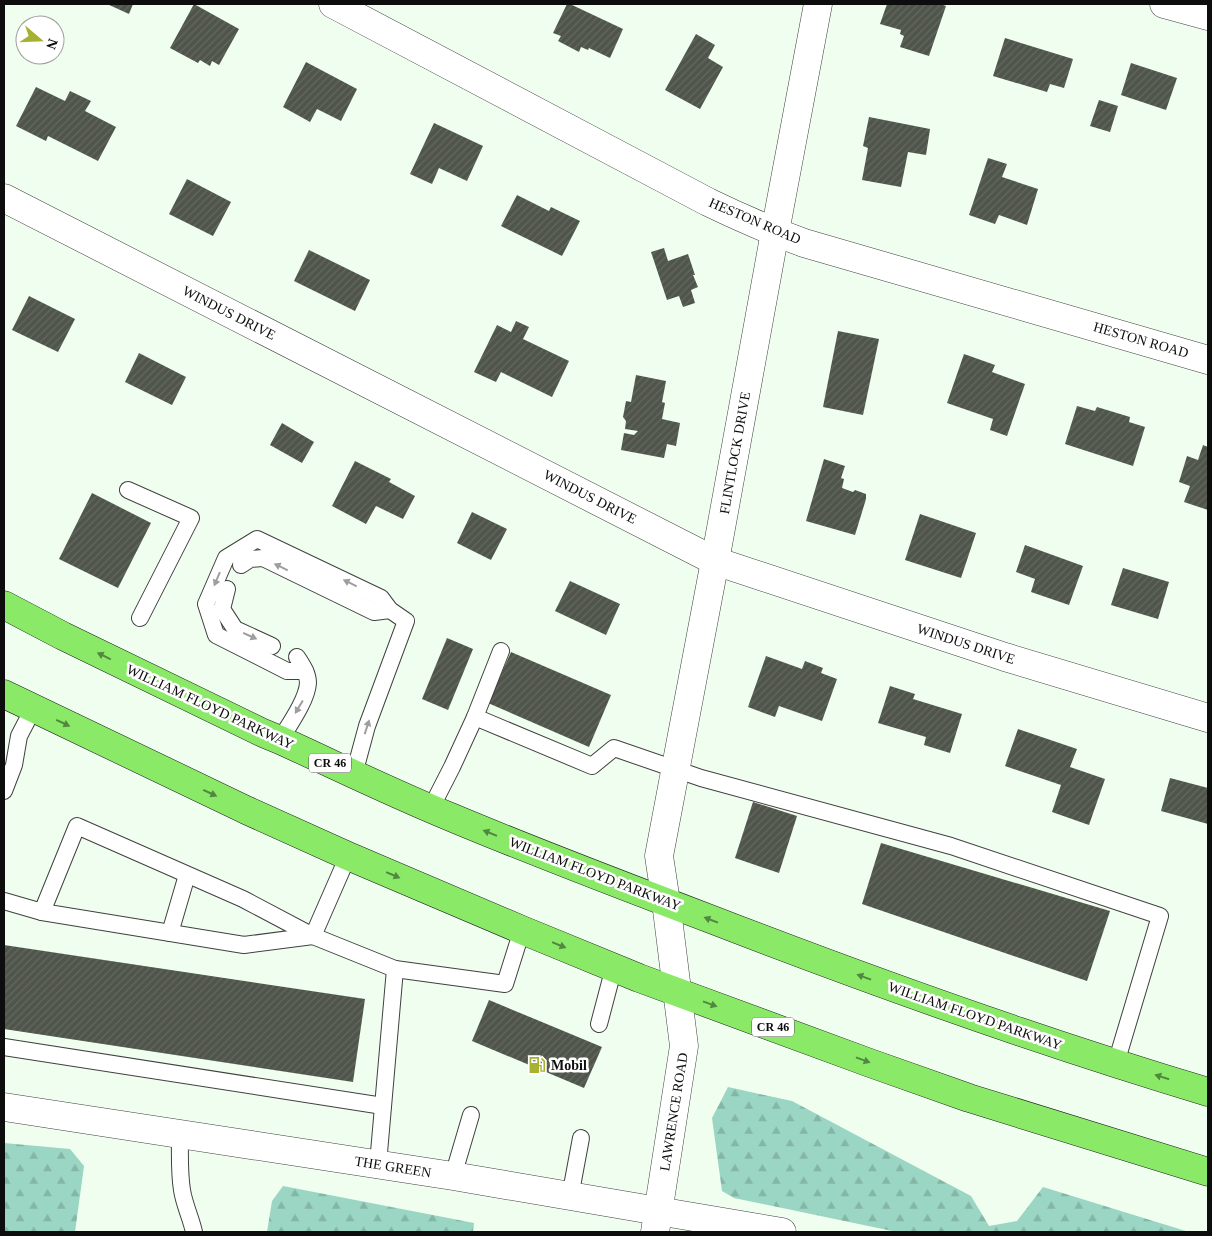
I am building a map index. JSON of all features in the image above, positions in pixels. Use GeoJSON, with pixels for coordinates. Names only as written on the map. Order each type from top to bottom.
{"type":"FeatureCollection","features":[{"type":"Feature","properties":{"kind":"highway","name":"WILLIAM FLOYD PARKWAY"},"geometry":{"type":"LineString","coordinates":[[4,605],[80,645],[263,733],[469,825],[801,954],[959,1012],[1208,1092]]}},
{"type":"Feature","properties":{"kind":"highway","name":"CR 46"},"geometry":{"type":"LineString","coordinates":[[4,694],[238,806],[348,856],[614,968],[969,1098],[1208,1172]]}},
{"type":"Feature","properties":{"kind":"street","name":"HESTON ROAD"},"geometry":{"type":"LineString","coordinates":[[333,4],[708,202],[775,232],[804,243],[1208,360]]}},
{"type":"Feature","properties":{"kind":"street","name":"FLINTLOCK DRIVE"},"geometry":{"type":"LineString","coordinates":[[666,902],[659,856],[818,4]]}},
{"type":"Feature","properties":{"kind":"street"},"geometry":{"type":"LineString","coordinates":[[1164,4],[1208,16]]}},
{"type":"Feature","properties":{"kind":"street","name":"WINDUS DRIVE"},"geometry":{"type":"LineString","coordinates":[[4,198],[715,562],[1005,657],[1208,718]]}},
{"type":"Feature","properties":{"kind":"street","name":"LAWRENCE ROAD"},"geometry":{"type":"LineString","coordinates":[[656,1222],[684,1046],[666,902]]}},
{"type":"Feature","properties":{"kind":"street","name":"THE GREEN"},"geometry":{"type":"LineString","coordinates":[[4,1107],[453,1176],[570,1197],[656,1222],[782,1232]]}},
{"type":"Feature","properties":{"kind":"lane"},"geometry":{"type":"LineString","coordinates":[[128,490],[191,518],[140,618]]}},
{"type":"Feature","properties":{"kind":"lane"},"geometry":{"type":"LineString","coordinates":[[280,740],[305,697],[308,682],[301,664],[287,670],[216,634],[206,604],[226,558],[258,539],[381,598],[390,610],[406,621],[367,726],[354,774]]}},
{"type":"Feature","properties":{"kind":"lane"},"geometry":{"type":"LineString","coordinates":[[241,565],[250,559],[263,558],[374,612],[390,610]]}},
{"type":"Feature","properties":{"kind":"lane"},"geometry":{"type":"LineString","coordinates":[[227,589],[222,609],[235,629],[272,646]]}},
{"type":"Feature","properties":{"kind":"lane"},"geometry":{"type":"LineString","coordinates":[[431,808],[475,716],[501,651]]}},
{"type":"Feature","properties":{"kind":"lane"},"geometry":{"type":"LineString","coordinates":[[4,791],[14,765],[19,736],[33,709]]}},
{"type":"Feature","properties":{"kind":"lane"},"geometry":{"type":"LineString","coordinates":[[475,716],[592,766],[614,748],[701,778],[951,846],[1160,916],[1116,1063]]}},
{"type":"Feature","properties":{"kind":"lane"},"geometry":{"type":"LineString","coordinates":[[42,912],[77,826],[243,899],[312,936],[394,969],[505,984],[522,930]]}},
{"type":"Feature","properties":{"kind":"lane"},"geometry":{"type":"LineString","coordinates":[[312,936],[348,856]]}},
{"type":"Feature","properties":{"kind":"lane"},"geometry":{"type":"LineString","coordinates":[[170,933],[187,875]]}},
{"type":"Feature","properties":{"kind":"lane"},"geometry":{"type":"LineString","coordinates":[[4,901],[42,912],[244,946],[312,936]]}},
{"type":"Feature","properties":{"kind":"lane"},"geometry":{"type":"LineString","coordinates":[[599,1024],[614,968]]}},
{"type":"Feature","properties":{"kind":"lane"},"geometry":{"type":"LineString","coordinates":[[378,1164],[394,969]]}},
{"type":"Feature","properties":{"kind":"lane"},"geometry":{"type":"LineString","coordinates":[[4,1047],[383,1106]]}},
{"type":"Feature","properties":{"kind":"lane"},"geometry":{"type":"LineString","coordinates":[[453,1176],[471,1115]]}},
{"type":"Feature","properties":{"kind":"lane"},"geometry":{"type":"LineString","coordinates":[[180,1134],[179,1164],[182,1192],[192,1220],[194,1232]]}},
{"type":"Feature","properties":{"kind":"lane"},"geometry":{"type":"LineString","coordinates":[[570,1197],[581,1138]]}},
{"type":"Feature","properties":{"kind":"green space"},"geometry":{"type":"Polygon","coordinates":[[[728,1087],[792,1101],[971,1196],[989,1226],[1017,1221],[1043,1187],[1189,1232],[897,1232],[734,1198],[722,1191],[712,1118],[728,1087]]]}},
{"type":"Feature","properties":{"kind":"green space"},"geometry":{"type":"Polygon","coordinates":[[[4,1143],[70,1149],[84,1166],[75,1232],[4,1232],[4,1143]]]}},
{"type":"Feature","properties":{"kind":"green space"},"geometry":{"type":"Polygon","coordinates":[[[283,1186],[474,1223],[473,1232],[267,1232],[272,1201],[283,1186]]]}},
{"type":"Feature","properties":{"kind":"building"},"geometry":{"type":"Polygon","coordinates":[[[107,4],[133,4],[129,14],[107,4]]]}},
{"type":"Feature","properties":{"kind":"building"},"geometry":{"type":"Polygon","coordinates":[[[194,4],[239,29],[219,65],[212,61],[210,66],[200,60],[198,63],[170,48],[194,4]]]}},
{"type":"Feature","properties":{"kind":"building"},"geometry":{"type":"Polygon","coordinates":[[[567,4],[623,29],[610,58],[589,48],[588,50],[581,47],[579,52],[558,41],[561,36],[553,33],[567,4]]]}},
{"type":"Feature","properties":{"kind":"building"},"geometry":{"type":"Polygon","coordinates":[[[887,4],[940,4],[946,6],[929,56],[900,47],[904,36],[900,34],[901,30],[880,24],[887,4]]]}},
{"type":"Feature","properties":{"kind":"building"},"geometry":{"type":"Polygon","coordinates":[[[696,34],[715,45],[708,58],[723,67],[700,109],[665,90],[696,34]]]}},
{"type":"Feature","properties":{"kind":"building"},"geometry":{"type":"Polygon","coordinates":[[[1005,38],[1073,59],[1064,88],[1050,84],[1047,92],[993,76],[1005,38]]]}},
{"type":"Feature","properties":{"kind":"building"},"geometry":{"type":"Polygon","coordinates":[[[306,62],[357,89],[341,121],[317,109],[310,122],[283,107],[306,62]]]}},
{"type":"Feature","properties":{"kind":"building"},"geometry":{"type":"Polygon","coordinates":[[[1131,63],[1177,78],[1166,110],[1121,95],[1131,63]]]}},
{"type":"Feature","properties":{"kind":"building"},"geometry":{"type":"Polygon","coordinates":[[[36,87],[65,101],[70,91],[91,101],[85,111],[116,127],[98,161],[48,136],[46,141],[16,126],[36,87]]]}},
{"type":"Feature","properties":{"kind":"building"},"geometry":{"type":"Polygon","coordinates":[[[1099,100],[1118,106],[1110,132],[1090,126],[1099,100]]]}},
{"type":"Feature","properties":{"kind":"building"},"geometry":{"type":"Polygon","coordinates":[[[869,117],[930,129],[926,155],[908,152],[901,187],[862,180],[868,148],[863,146],[869,117]]]}},
{"type":"Feature","properties":{"kind":"building"},"geometry":{"type":"Polygon","coordinates":[[[434,123],[483,146],[467,181],[439,168],[432,184],[410,174],[434,123]]]}},
{"type":"Feature","properties":{"kind":"building"},"geometry":{"type":"Polygon","coordinates":[[[988,158],[1007,164],[1002,177],[1038,189],[1027,225],[999,215],[995,224],[969,215],[988,158]]]}},
{"type":"Feature","properties":{"kind":"building"},"geometry":{"type":"Polygon","coordinates":[[[187,179],[231,202],[213,236],[169,214],[187,179]]]}},
{"type":"Feature","properties":{"kind":"building"},"geometry":{"type":"Polygon","coordinates":[[[517,195],[549,211],[551,207],[580,221],[562,256],[501,226],[517,195]]]}},
{"type":"Feature","properties":{"kind":"building"},"geometry":{"type":"Polygon","coordinates":[[[664,248],[668,261],[688,254],[698,287],[691,290],[695,303],[683,307],[679,296],[667,300],[651,252],[664,248]]]}},
{"type":"Feature","properties":{"kind":"building"},"geometry":{"type":"Polygon","coordinates":[[[309,250],[370,280],[355,311],[294,281],[309,250]]]}},
{"type":"Feature","properties":{"kind":"building"},"geometry":{"type":"Polygon","coordinates":[[[29,296],[75,319],[58,352],[12,330],[29,296]]]}},
{"type":"Feature","properties":{"kind":"building"},"geometry":{"type":"Polygon","coordinates":[[[516,321],[529,327],[523,339],[569,361],[552,397],[501,372],[496,382],[474,372],[497,325],[511,332],[516,321]]]}},
{"type":"Feature","properties":{"kind":"building"},"geometry":{"type":"Polygon","coordinates":[[[838,331],[879,339],[863,415],[823,407],[838,331]]]}},
{"type":"Feature","properties":{"kind":"building"},"geometry":{"type":"Polygon","coordinates":[[[139,353],[186,377],[172,405],[125,382],[139,353]]]}},
{"type":"Feature","properties":{"kind":"building"},"geometry":{"type":"Polygon","coordinates":[[[964,354],[995,365],[992,372],[1025,384],[1007,436],[990,430],[993,419],[947,403],[964,354]]]}},
{"type":"Feature","properties":{"kind":"building"},"geometry":{"type":"Polygon","coordinates":[[[636,375],[666,381],[662,402],[665,403],[662,419],[680,423],[676,446],[667,444],[664,458],[621,450],[624,433],[634,435],[638,431],[625,429],[626,421],[623,417],[626,401],[631,402],[636,375]]]}},
{"type":"Feature","properties":{"kind":"building"},"geometry":{"type":"Polygon","coordinates":[[[1077,406],[1095,411],[1097,407],[1130,417],[1129,422],[1145,427],[1133,466],[1065,444],[1077,406]]]}},
{"type":"Feature","properties":{"kind":"building"},"geometry":{"type":"Polygon","coordinates":[[[282,423],[314,442],[302,463],[270,445],[282,423]]]}},
{"type":"Feature","properties":{"kind":"building"},"geometry":{"type":"Polygon","coordinates":[[[1203,445],[1208,447],[1208,510],[1184,502],[1190,486],[1179,482],[1187,456],[1198,460],[1203,445]]]}},
{"type":"Feature","properties":{"kind":"building"},"geometry":{"type":"Polygon","coordinates":[[[824,459],[845,466],[841,478],[844,479],[842,488],[866,494],[855,535],[806,521],[824,459]]]}},
{"type":"Feature","properties":{"kind":"building"},"geometry":{"type":"Polygon","coordinates":[[[355,461],[391,479],[389,482],[415,496],[403,519],[376,506],[366,524],[332,506],[355,461]]]}},
{"type":"Feature","properties":{"kind":"building"},"geometry":{"type":"Polygon","coordinates":[[[92,493],[151,523],[118,588],[59,559],[92,493]]]}},
{"type":"Feature","properties":{"kind":"building"},"geometry":{"type":"Polygon","coordinates":[[[472,512],[507,529],[491,560],[457,543],[472,512]]]}},
{"type":"Feature","properties":{"kind":"building"},"geometry":{"type":"Polygon","coordinates":[[[920,514],[976,533],[961,578],[905,560],[920,514]]]}},
{"type":"Feature","properties":{"kind":"building"},"geometry":{"type":"Polygon","coordinates":[[[1025,545],[1083,566],[1069,605],[1031,592],[1035,579],[1016,572],[1025,545]]]}},
{"type":"Feature","properties":{"kind":"building"},"geometry":{"type":"Polygon","coordinates":[[[1123,568],[1169,582],[1158,619],[1111,605],[1123,568]]]}},
{"type":"Feature","properties":{"kind":"building"},"geometry":{"type":"Polygon","coordinates":[[[570,581],[620,604],[606,635],[555,611],[570,581]]]}},
{"type":"Feature","properties":{"kind":"building"},"geometry":{"type":"Polygon","coordinates":[[[447,638],[473,649],[448,710],[422,699],[447,638]]]}},
{"type":"Feature","properties":{"kind":"building"},"geometry":{"type":"Polygon","coordinates":[[[511,652],[611,695],[589,747],[488,703],[511,652]]]}},
{"type":"Feature","properties":{"kind":"building"},"geometry":{"type":"Polygon","coordinates":[[[766,656],[802,669],[805,661],[823,668],[821,673],[837,679],[822,721],[779,706],[775,717],[748,707],[766,656]]]}},
{"type":"Feature","properties":{"kind":"building"},"geometry":{"type":"Polygon","coordinates":[[[890,686],[915,694],[913,699],[962,714],[950,753],[924,745],[926,737],[878,723],[890,686]]]}},
{"type":"Feature","properties":{"kind":"building"},"geometry":{"type":"Polygon","coordinates":[[[1018,729],[1077,749],[1070,767],[1105,779],[1089,825],[1052,812],[1061,785],[1005,766],[1018,729]]]}},
{"type":"Feature","properties":{"kind":"building"},"geometry":{"type":"Polygon","coordinates":[[[1170,778],[1208,788],[1208,824],[1161,811],[1170,778]]]}},
{"type":"Feature","properties":{"kind":"building"},"geometry":{"type":"Polygon","coordinates":[[[753,802],[797,816],[779,873],[735,858],[753,802]]]}},
{"type":"Feature","properties":{"kind":"building"},"geometry":{"type":"Polygon","coordinates":[[[881,843],[1110,911],[1087,981],[862,904],[881,843]]]}},
{"type":"Feature","properties":{"kind":"building"},"geometry":{"type":"Polygon","coordinates":[[[4,945],[365,999],[353,1082],[4,1029],[4,945]]]}},
{"type":"Feature","properties":{"kind":"building"},"geometry":{"type":"Polygon","coordinates":[[[489,1000],[602,1047],[584,1088],[472,1041],[489,1000]]]}},
{"type":"Feature","properties":{"kind":"place","name":"Mobil"},"geometry":{"type":"Point","coordinates":[537,1065]}}]}
